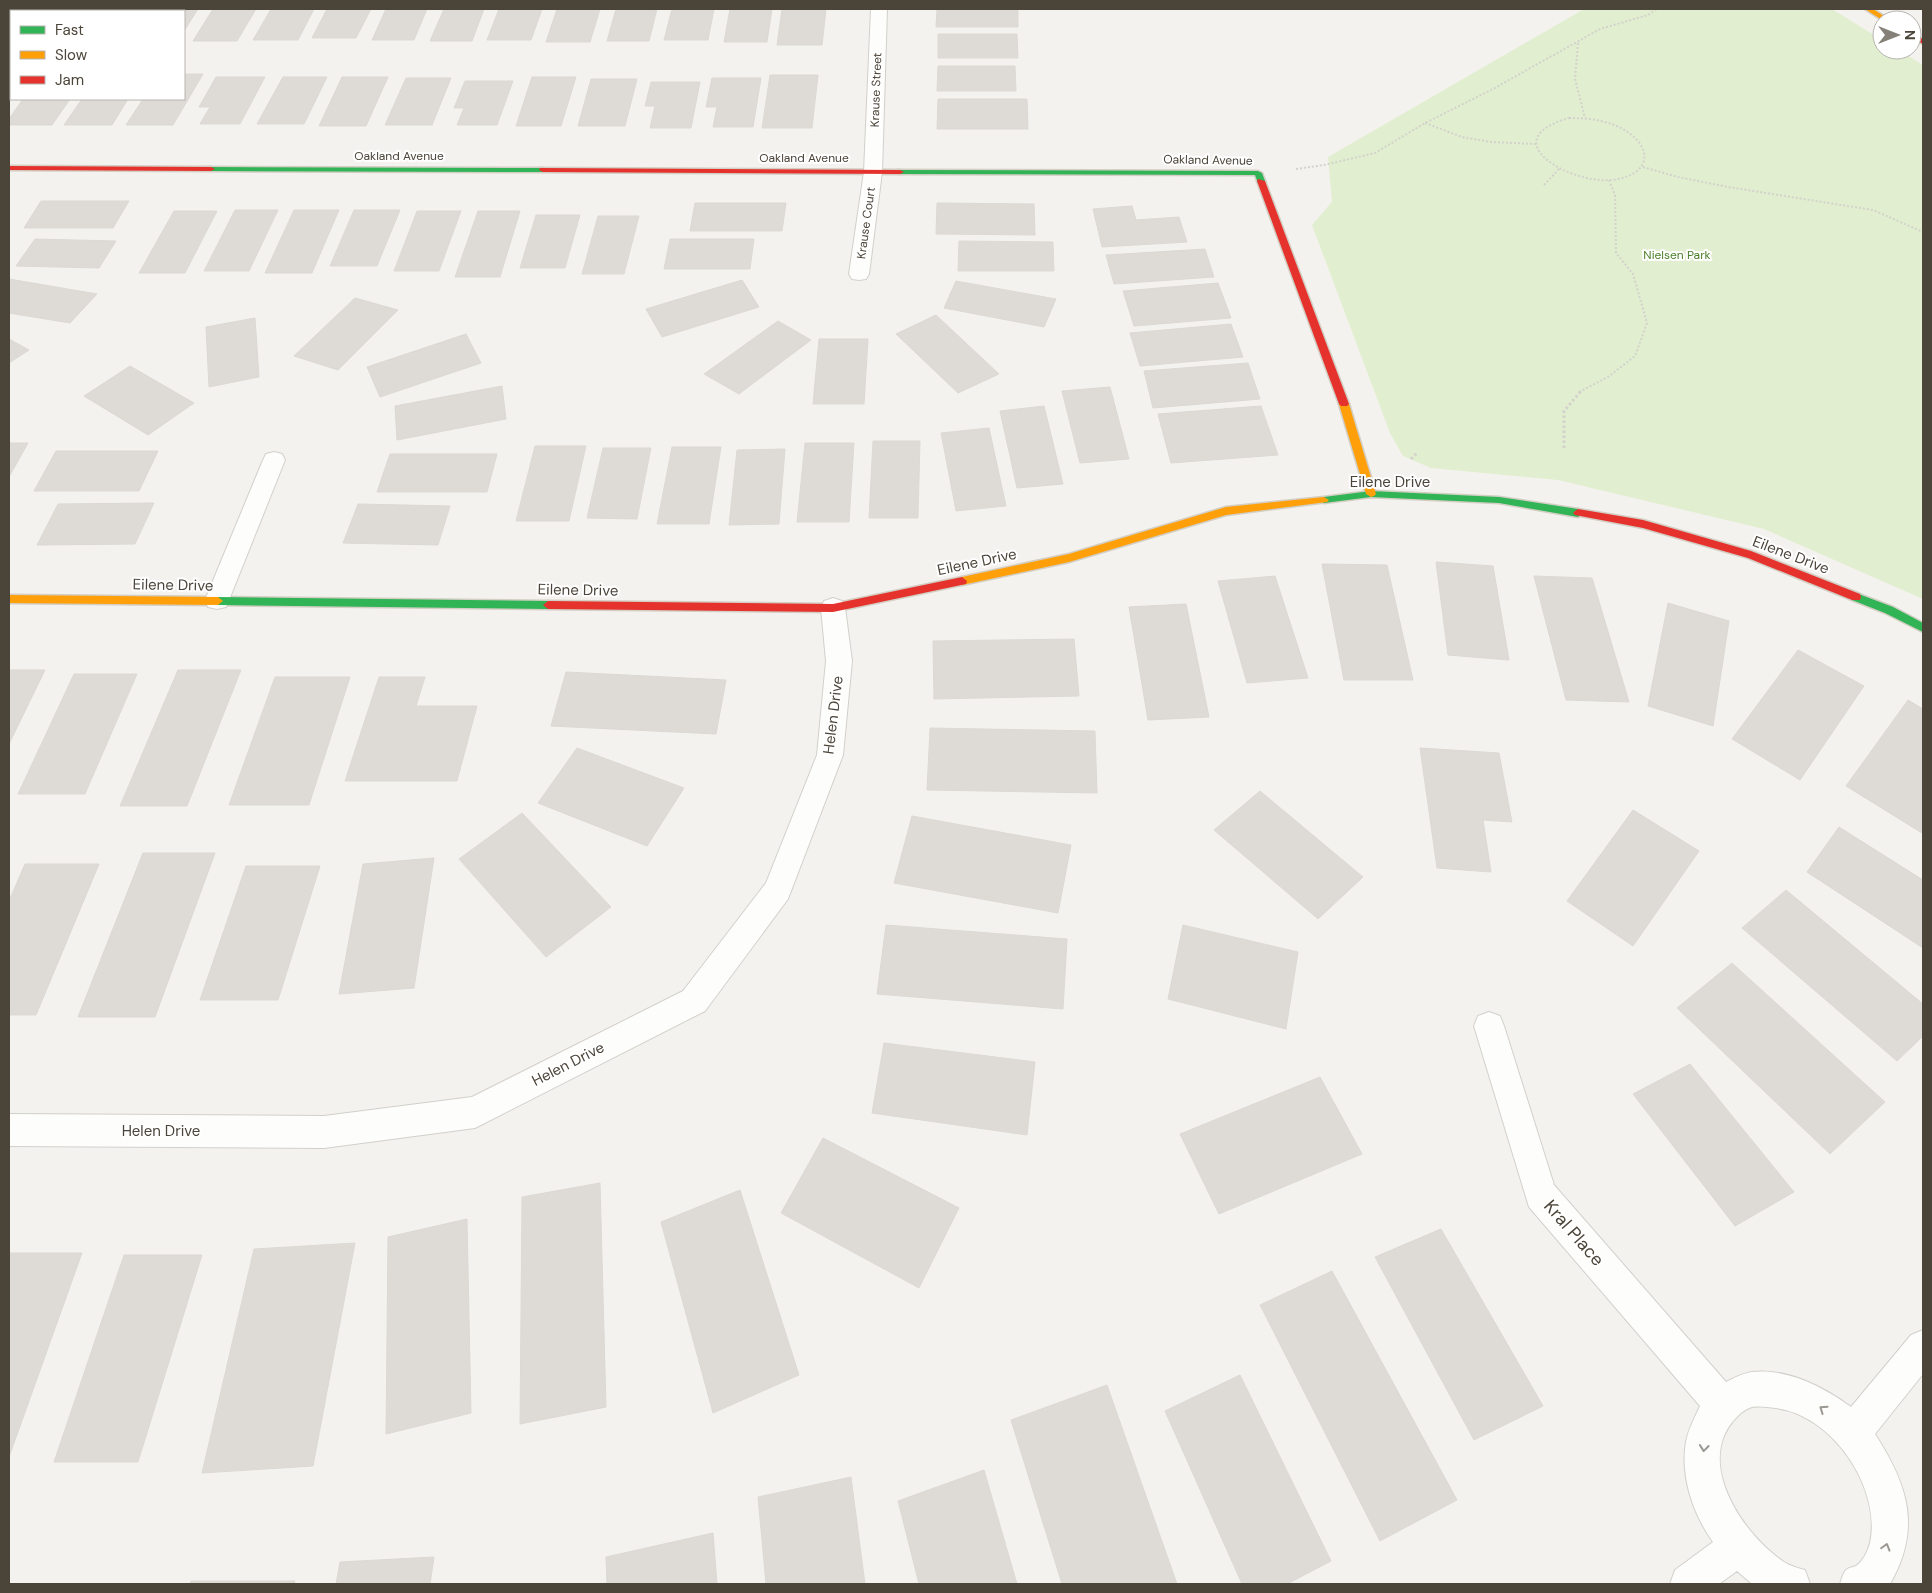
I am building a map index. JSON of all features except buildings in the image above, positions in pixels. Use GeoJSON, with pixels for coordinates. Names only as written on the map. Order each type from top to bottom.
{"type":"FeatureCollection","features":[{"type":"Feature","properties":{"kind":"street","name":"Krause Street"},"geometry":{"type":"LineString","coordinates":[[873,172],[879,9]]}},
{"type":"Feature","properties":{"kind":"street","name":"Oakland Avenue"},"geometry":{"type":"LineString","coordinates":[[9,168],[1258,173],[1340,390],[1371,494]]}},
{"type":"Feature","properties":{"kind":"street","name":"Krause Court"},"geometry":{"type":"LineString","coordinates":[[859,274],[873,172]]}},
{"type":"Feature","properties":{"kind":"street"},"geometry":{"type":"LineString","coordinates":[[217,600],[274,460]]}},
{"type":"Feature","properties":{"kind":"street","name":"Eilene Drive"},"geometry":{"type":"LineString","coordinates":[[9,598],[833,608],[1069,558],[1226,511],[1371,494],[1499,500],[1643,524],[1751,555],[1889,610],[1923,628]]}},
{"type":"Feature","properties":{"kind":"street","name":"Helen Drive"},"geometry":{"type":"LineString","coordinates":[[9,1130],[324,1132],[474,1112],[694,1001],[778,890],[830,755],[839,661],[833,608]]}},
{"type":"Feature","properties":{"kind":"street","name":"Kral Place"},"geometry":{"type":"LineString","coordinates":[[1489,1026],[1541,1194],[1722,1404]]}},
{"type":"Feature","properties":{"kind":"street"},"geometry":{"type":"LineString","coordinates":[[1853,1433],[1923,1347]]}},
{"type":"Feature","properties":{"kind":"street"},"geometry":{"type":"LineString","coordinates":[[1791,1584],[1772,1576],[1738,1546],[1713,1508],[1702,1468],[1706,1431],[1722,1404],[1750,1390],[1784,1391],[1820,1406],[1853,1433],[1877,1470],[1890,1509],[1888,1547],[1871,1582]]}},
{"type":"Feature","properties":{"kind":"street"},"geometry":{"type":"LineString","coordinates":[[1689,1584],[1738,1546]]}},
{"type":"Feature","properties":{"kind":"path"},"geometry":{"type":"LineString","coordinates":[[1258,173],[1324,165],[1375,153],[1425,123],[1493,89],[1600,29],[1648,14],[1657,9]]}},
{"type":"Feature","properties":{"kind":"path"},"geometry":{"type":"LineString","coordinates":[[1578,43],[1575,79],[1579,100],[1586,118]]}},
{"type":"Feature","properties":{"kind":"path"},"geometry":{"type":"LineString","coordinates":[[1569,118],[1586,118],[1604,121],[1621,128],[1635,137],[1644,147],[1647,158],[1643,167],[1635,174],[1624,178],[1609,180],[1592,179],[1559,169],[1548,161],[1536,144],[1538,134],[1544,127],[1555,121],[1569,118]]}},
{"type":"Feature","properties":{"kind":"path"},"geometry":{"type":"LineString","coordinates":[[1425,123],[1462,136],[1491,142],[1536,144]]}},
{"type":"Feature","properties":{"kind":"path"},"geometry":{"type":"LineString","coordinates":[[1643,167],[1678,177],[1737,189],[1873,210],[1923,232]]}},
{"type":"Feature","properties":{"kind":"path"},"geometry":{"type":"LineString","coordinates":[[1544,185],[1559,169]]}},
{"type":"Feature","properties":{"kind":"path"},"geometry":{"type":"LineString","coordinates":[[1564,448],[1564,411],[1579,392],[1608,376],[1635,356],[1647,323],[1633,274],[1616,253],[1615,195],[1609,180]]}},
{"type":"Feature","properties":{"kind":"green space","name":"Nielsen Park"},"geometry":{"type":"Polygon","coordinates":[[[1584,9],[1832,9],[1872,34],[1872,60],[1915,60],[1923,65],[1923,599],[1764,529],[1558,480],[1431,468],[1403,456],[1390,433],[1312,225],[1332,202],[1328,157],[1584,9]]]}},
{"type":"Feature","properties":{"kind":"traffic: fast"},"geometry":{"type":"LineString","coordinates":[[211,169],[543,170]]}},
{"type":"Feature","properties":{"kind":"traffic: fast"},"geometry":{"type":"LineString","coordinates":[[900,172],[1258,173],[1261,181]]}},
{"type":"Feature","properties":{"kind":"traffic: fast"},"geometry":{"type":"LineString","coordinates":[[1324,500],[1371,494],[1499,500],[1578,513]]}},
{"type":"Feature","properties":{"kind":"traffic: fast"},"geometry":{"type":"LineString","coordinates":[[1856,597],[1889,610],[1923,628]]}},
{"type":"Feature","properties":{"kind":"traffic: fast"},"geometry":{"type":"LineString","coordinates":[[218,601],[548,605]]}},
{"type":"Feature","properties":{"kind":"traffic: slow"},"geometry":{"type":"LineString","coordinates":[[1868,9],[1872,11]]}},
{"type":"Feature","properties":{"kind":"traffic: slow"},"geometry":{"type":"LineString","coordinates":[[1344,404],[1371,494]]}},
{"type":"Feature","properties":{"kind":"traffic: slow"},"geometry":{"type":"LineString","coordinates":[[962,581],[1069,558],[1226,511],[1324,500]]}},
{"type":"Feature","properties":{"kind":"traffic: slow"},"geometry":{"type":"LineString","coordinates":[[9,599],[218,601]]}},
{"type":"Feature","properties":{"kind":"traffic: jam"},"geometry":{"type":"LineString","coordinates":[[9,168],[211,169]]}},
{"type":"Feature","properties":{"kind":"traffic: jam"},"geometry":{"type":"LineString","coordinates":[[543,170],[900,172]]}},
{"type":"Feature","properties":{"kind":"traffic: jam"},"geometry":{"type":"LineString","coordinates":[[1261,181],[1344,404]]}},
{"type":"Feature","properties":{"kind":"traffic: jam"},"geometry":{"type":"LineString","coordinates":[[1578,513],[1643,524],[1751,555],[1856,597]]}},
{"type":"Feature","properties":{"kind":"traffic: jam"},"geometry":{"type":"LineString","coordinates":[[548,605],[833,608],[962,581]]}}]}
